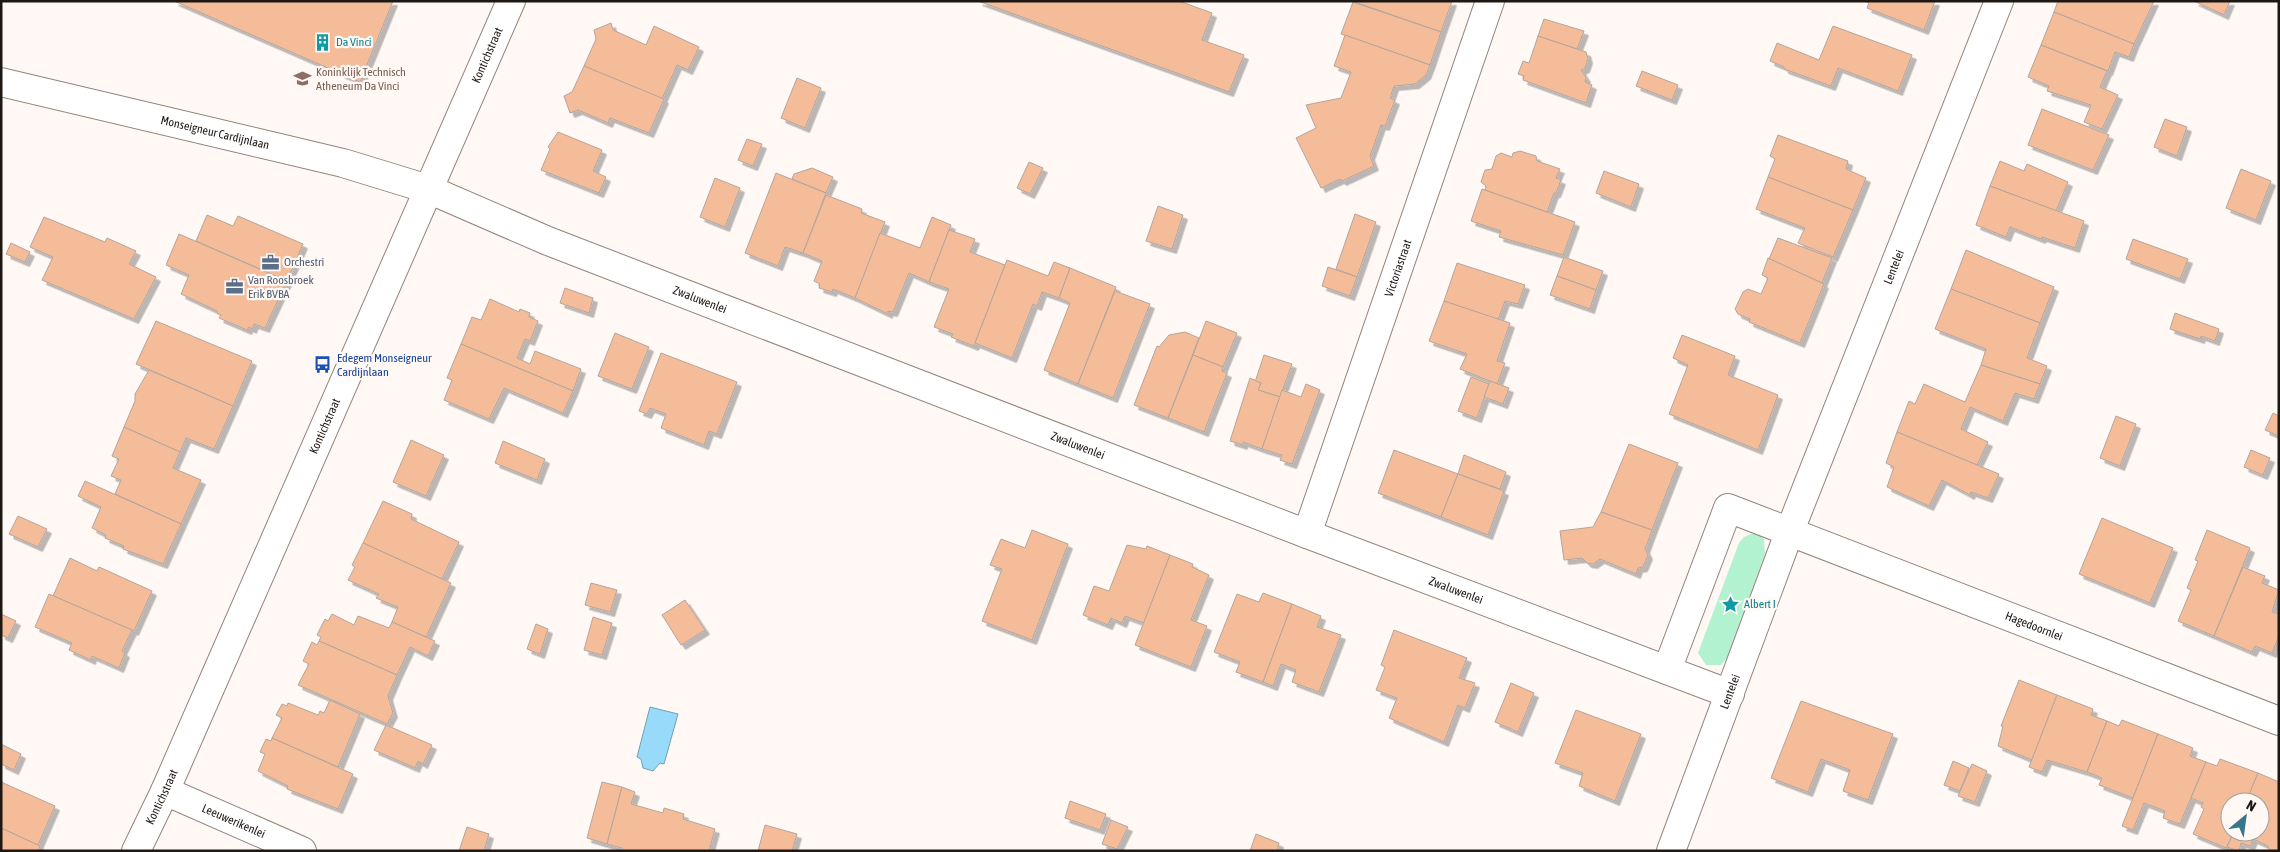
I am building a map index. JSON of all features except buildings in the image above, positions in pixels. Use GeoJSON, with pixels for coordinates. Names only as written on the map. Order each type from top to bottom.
{"type":"FeatureCollection","features":[{"type":"Feature","properties":{"kind":"street","name":"Kontichstraat"},"geometry":{"type":"LineString","coordinates":[[136,851],[165,791],[511,1]]}},
{"type":"Feature","properties":{"kind":"street","name":"Victoriastraat"},"geometry":{"type":"LineString","coordinates":[[1307,534],[1490,1]]}},
{"type":"Feature","properties":{"kind":"street","name":"Lentelei"},"geometry":{"type":"LineString","coordinates":[[1671,851],[1790,533],[1998,1]]}},
{"type":"Feature","properties":{"kind":"street","name":"Monseigneur Cardijnlaan"},"geometry":{"type":"LineString","coordinates":[[1,82],[343,162],[428,189]]}},
{"type":"Feature","properties":{"kind":"street","name":"Zwaluwenlei"},"geometry":{"type":"LineString","coordinates":[[428,189],[548,241],[1307,534],[1730,694]]}},
{"type":"Feature","properties":{"kind":"street"},"geometry":{"type":"LineString","coordinates":[[1667,670],[1728,508],[1790,533]]}},
{"type":"Feature","properties":{"kind":"street","name":"Hagedoornlei"},"geometry":{"type":"LineString","coordinates":[[1790,533],[2279,721]]}},
{"type":"Feature","properties":{"kind":"street","name":"Leeuwerikenlei"},"geometry":{"type":"LineString","coordinates":[[165,791],[302,851]]}},
{"type":"Feature","properties":{"kind":"green space"},"geometry":{"type":"Polygon","coordinates":[[[1751,534],[1759,534],[1764,539],[1765,554],[1727,658],[1721,665],[1706,665],[1698,653],[1739,543],[1744,537],[1751,534]]]}},
{"type":"Feature","properties":{"kind":"water"},"geometry":{"type":"Polygon","coordinates":[[[650,707],[678,714],[664,764],[660,763],[653,771],[643,768],[641,759],[637,757],[650,707]]]}},
{"type":"Feature","properties":{"kind":"place","name":"Da Vinci"},"geometry":{"type":"Point","coordinates":[322,42]}},
{"type":"Feature","properties":{"kind":"place","name":"Koninklijk Technisch Atheneum Da Vinci"},"geometry":{"type":"Point","coordinates":[302,79]}},
{"type":"Feature","properties":{"kind":"place","name":"Orchestri"},"geometry":{"type":"Point","coordinates":[270,262]}},
{"type":"Feature","properties":{"kind":"place","name":"Van Roosbroek Erik BVBA"},"geometry":{"type":"Point","coordinates":[234,287]}},
{"type":"Feature","properties":{"kind":"place","name":"Edegem Monseigneur Cardijnlaan"},"geometry":{"type":"Point","coordinates":[323,365]}},
{"type":"Feature","properties":{"kind":"place","name":"Albert I"},"geometry":{"type":"Point","coordinates":[1730,604]}}]}
